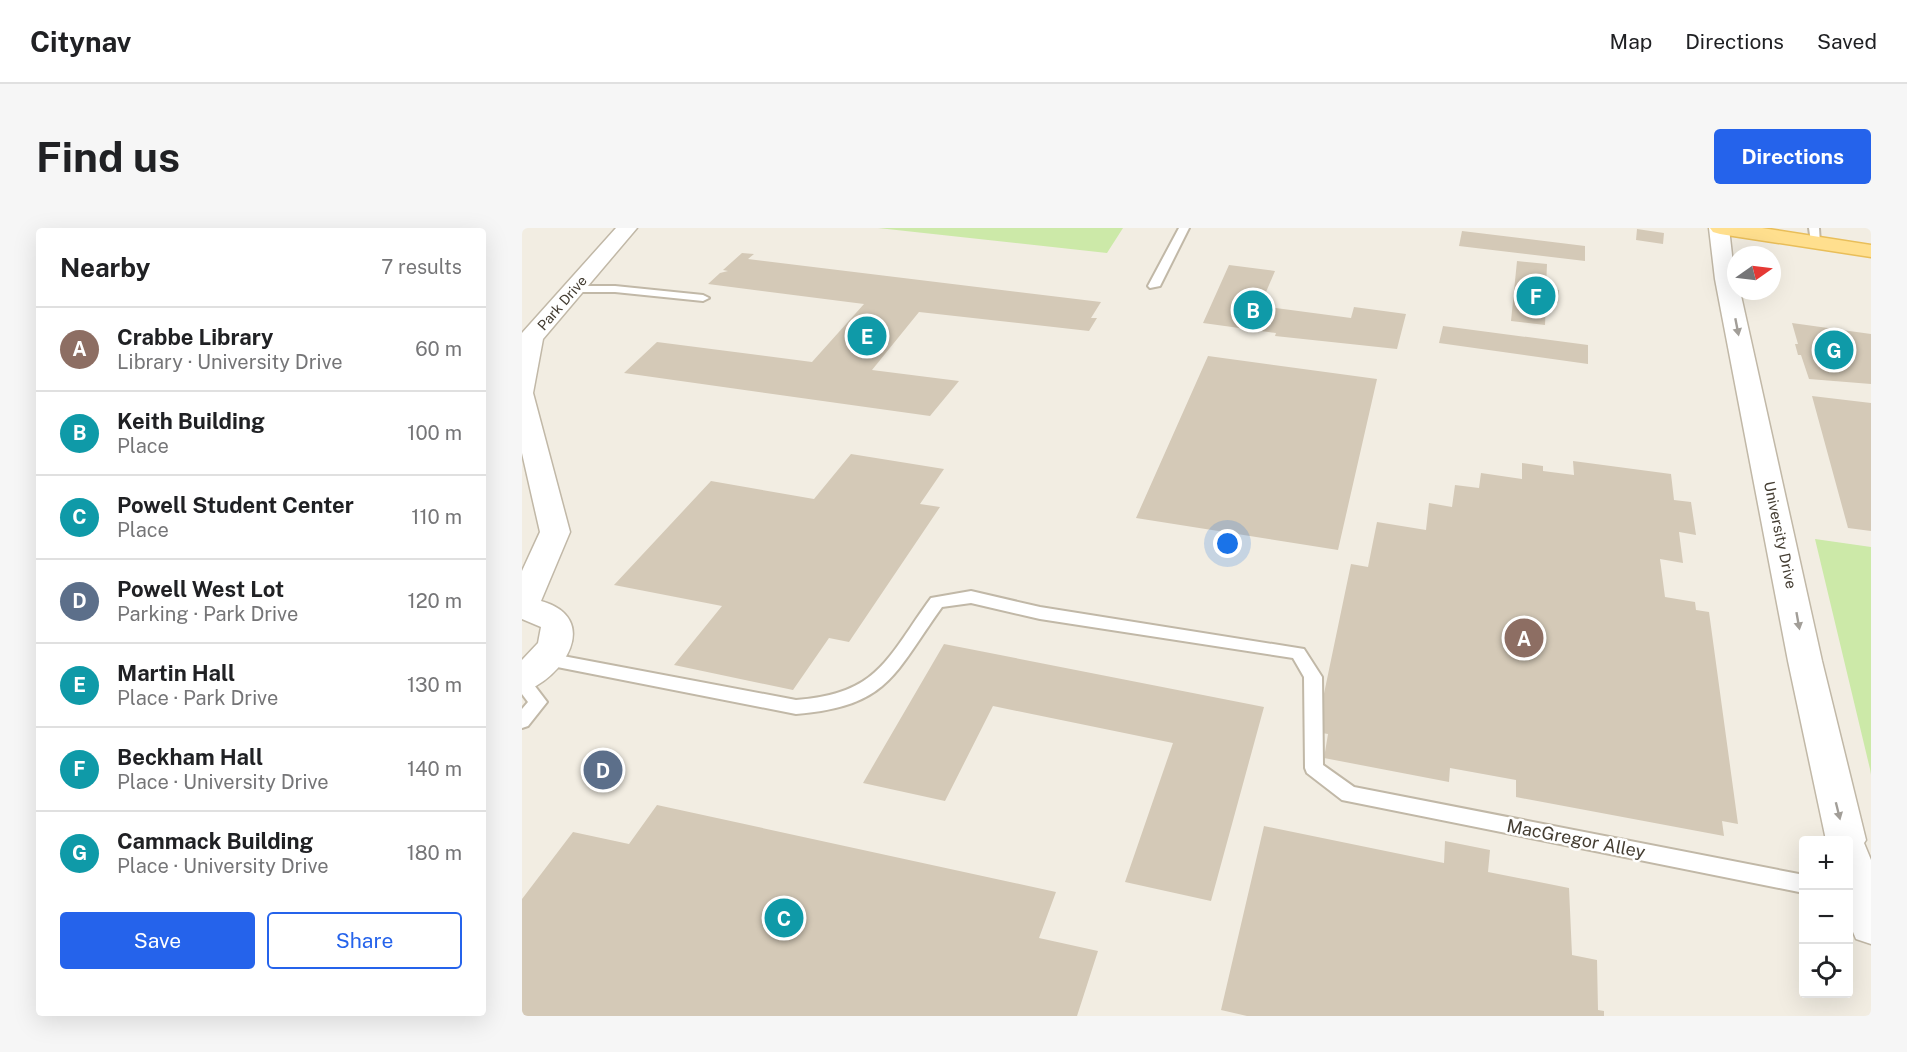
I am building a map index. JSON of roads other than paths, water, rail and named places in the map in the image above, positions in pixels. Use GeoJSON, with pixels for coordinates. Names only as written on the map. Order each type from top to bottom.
{"type":"FeatureCollection","features":[{"type":"Feature","properties":{"kind":"main road"},"geometry":{"type":"LineString","coordinates":[[1730,229],[1815,235],[1871,251]]}},
{"type":"Feature","properties":{"kind":"street","name":"Park Drive"},"geometry":{"type":"LineString","coordinates":[[522,390],[531,338],[627,228]]}},
{"type":"Feature","properties":{"kind":"street","name":"University Drive"},"geometry":{"type":"LineString","coordinates":[[1730,229],[1726,279],[1845,836]]}},
{"type":"Feature","properties":{"kind":"street"},"geometry":{"type":"LineString","coordinates":[[522,396],[528,447],[555,531],[532,565],[522,607],[548,614],[556,622],[559,632],[556,644],[530,673]]}},
{"type":"Feature","properties":{"kind":"street"},"geometry":{"type":"LineString","coordinates":[[1853,873],[1860,904]]}},
{"type":"Feature","properties":{"kind":"lane"},"geometry":{"type":"LineString","coordinates":[[1154,286],[1184,228]]}},
{"type":"Feature","properties":{"kind":"lane"},"geometry":{"type":"LineString","coordinates":[[574,289],[615,289],[703,298]]}},
{"type":"Feature","properties":{"kind":"lane","name":"MacGregor Alley"},"geometry":{"type":"LineString","coordinates":[[530,673],[796,707],[825,705],[847,699],[882,678],[937,602],[970,597],[1040,613],[1298,653],[1313,677],[1314,768],[1349,794],[1799,883]]}},
{"type":"Feature","properties":{"kind":"lane"},"geometry":{"type":"LineString","coordinates":[[522,721],[538,702],[530,673]]}},
{"type":"Feature","properties":{"kind":"place","name":"Beckham Hall"},"geometry":{"type":"Point","coordinates":[1536,296]}},
{"type":"Feature","properties":{"kind":"place","name":"Keith Building"},"geometry":{"type":"Point","coordinates":[1253,310]}},
{"type":"Feature","properties":{"kind":"place","name":"Martin Hall"},"geometry":{"type":"Point","coordinates":[867,336]}},
{"type":"Feature","properties":{"kind":"place","name":"Cammack Building"},"geometry":{"type":"Point","coordinates":[1834,350]}},
{"type":"Feature","properties":{"kind":"place","name":"Crabbe Library"},"geometry":{"type":"Point","coordinates":[1524,638]}},
{"type":"Feature","properties":{"kind":"place","name":"Powell West Lot"},"geometry":{"type":"Point","coordinates":[603,770]}},
{"type":"Feature","properties":{"kind":"place","name":"Powell Student Center"},"geometry":{"type":"Point","coordinates":[784,918]}}]}
